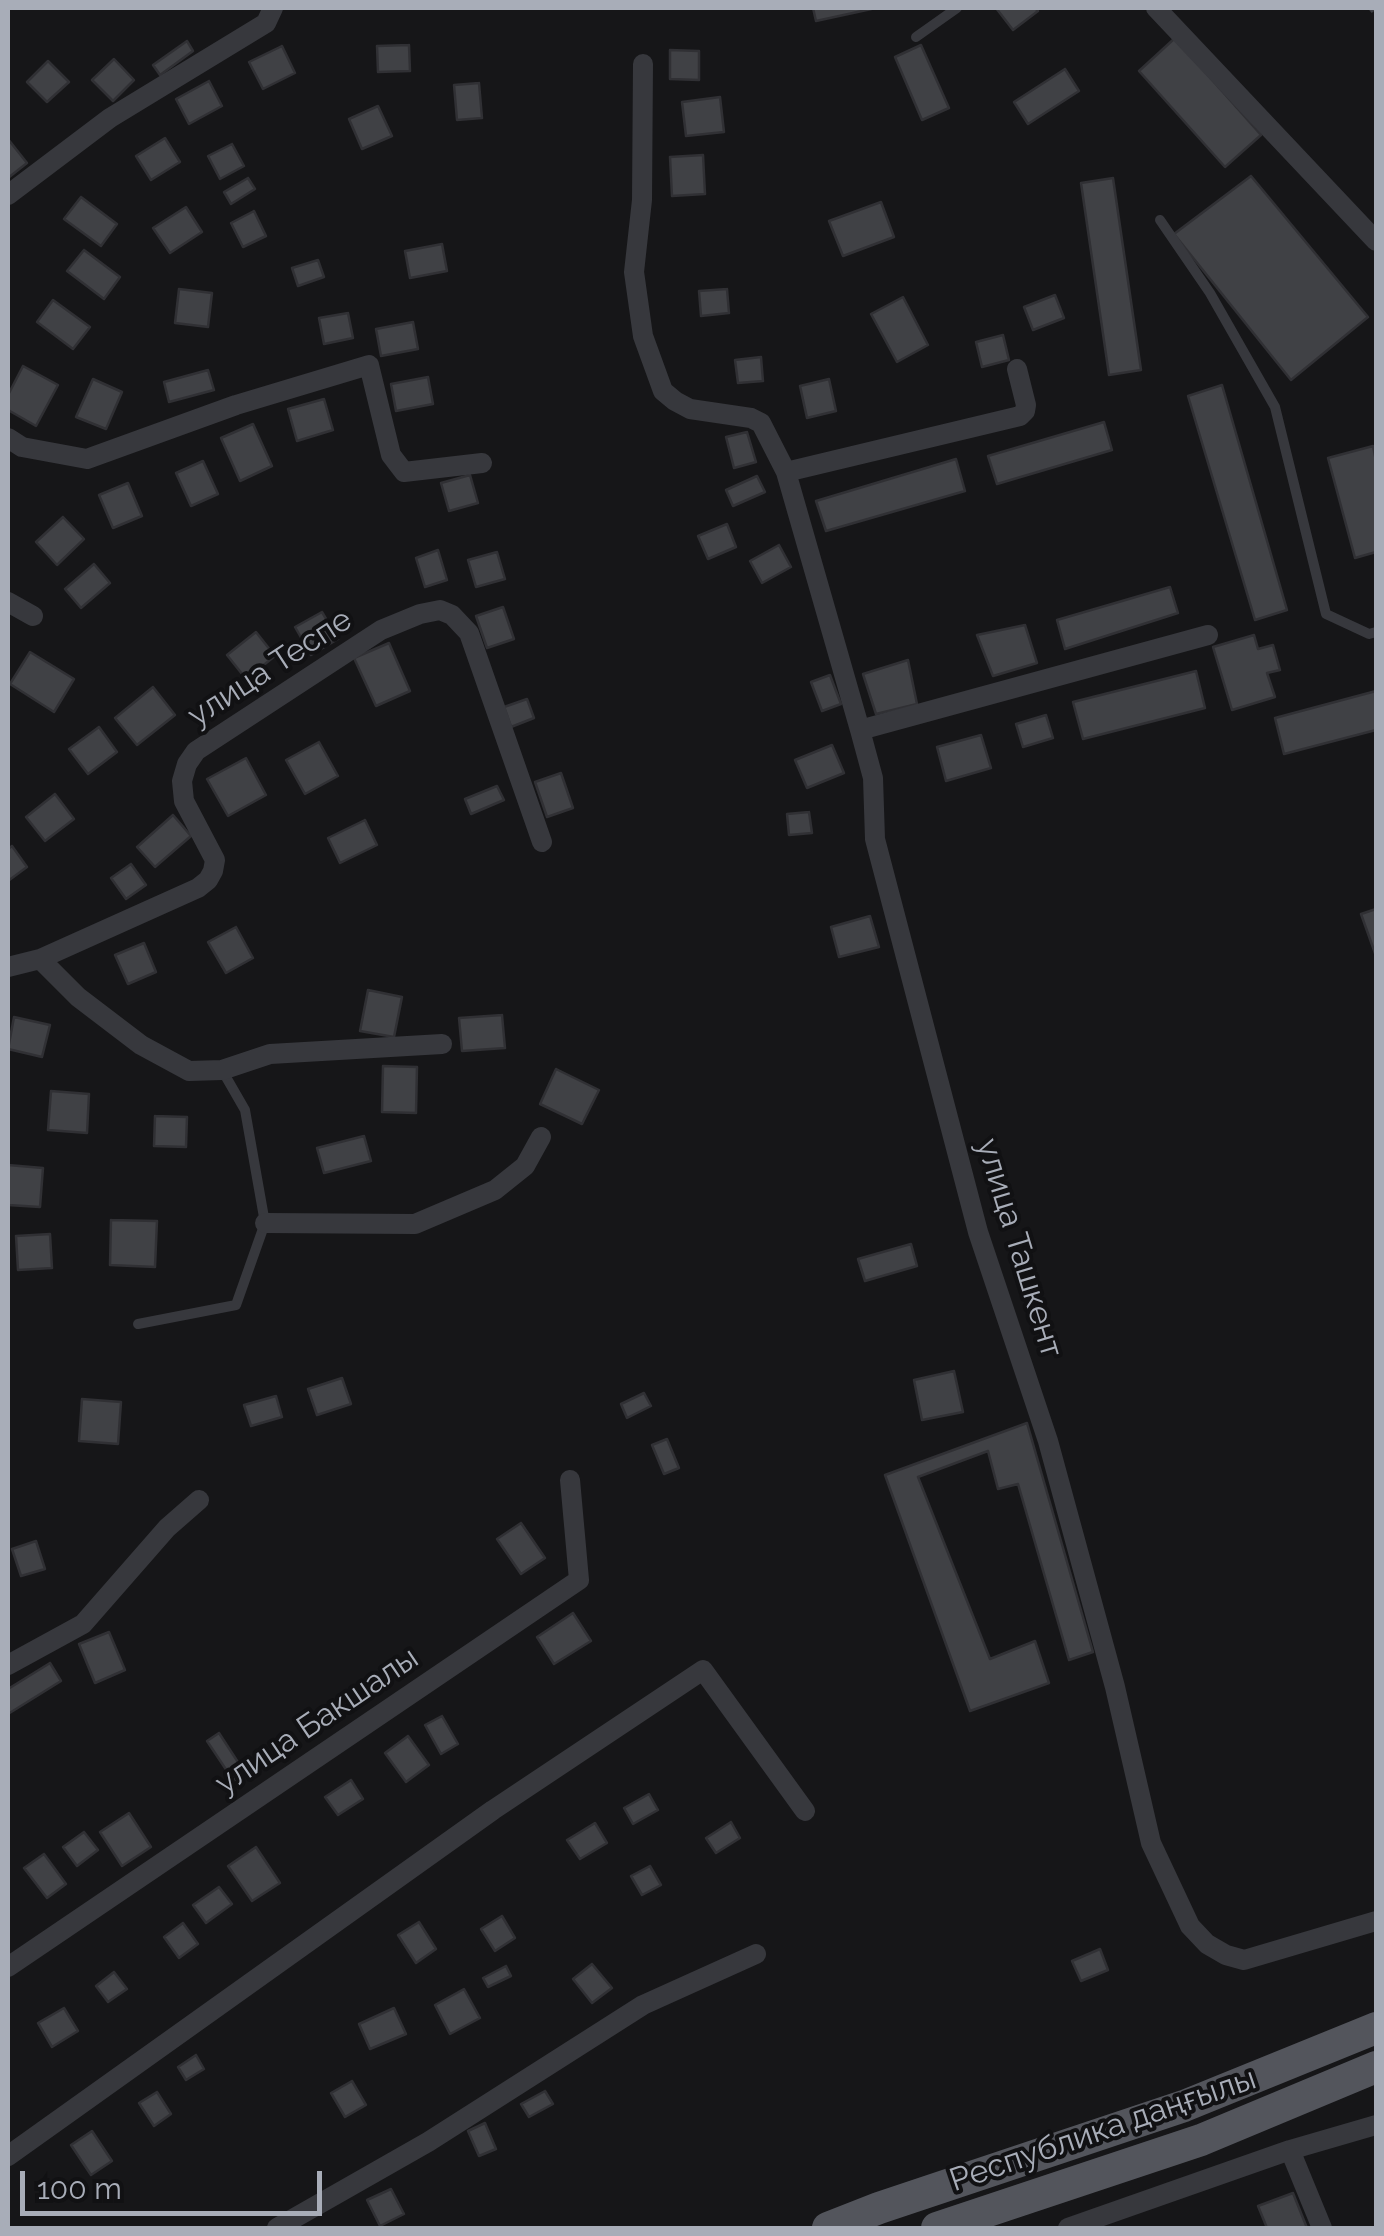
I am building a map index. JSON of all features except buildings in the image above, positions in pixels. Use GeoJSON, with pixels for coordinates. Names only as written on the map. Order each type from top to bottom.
{"type":"FeatureCollection","features":[{"type":"Feature","properties":{"kind":"main road","name":"Республика даңғылы"},"geometry":{"type":"LineString","coordinates":[[828,2228],[1184,2106],[1376,2028]]}},
{"type":"Feature","properties":{"kind":"main road","name":"Республика даңғылы"},"geometry":{"type":"LineString","coordinates":[[937,2228],[1201,2140],[1376,2067]]}},
{"type":"Feature","properties":{"kind":"street"},"geometry":{"type":"LineString","coordinates":[[8,195],[110,118],[266,23],[273,8]]}},
{"type":"Feature","properties":{"kind":"street"},"geometry":{"type":"LineString","coordinates":[[1156,8],[1376,242]]}},
{"type":"Feature","properties":{"kind":"street","name":"улица Ташкент"},"geometry":{"type":"LineString","coordinates":[[642,64],[642,200],[634,272],[643,336],[663,391],[690,409],[761,422],[786,472],[873,778],[875,839],[978,1232],[1048,1441],[1115,1687],[1151,1843],[1190,1926],[1207,1944],[1226,1955],[1244,1960],[1376,1921]]}},
{"type":"Feature","properties":{"kind":"street"},"geometry":{"type":"LineString","coordinates":[[8,438],[22,447],[87,459],[236,405],[369,365],[391,455],[404,472],[482,464]]}},
{"type":"Feature","properties":{"kind":"street"},"geometry":{"type":"LineString","coordinates":[[786,472],[1020,416],[1026,405],[1017,369]]}},
{"type":"Feature","properties":{"kind":"street"},"geometry":{"type":"LineString","coordinates":[[8,602],[33,616]]}},
{"type":"Feature","properties":{"kind":"street","name":"улица Теспе"},"geometry":{"type":"LineString","coordinates":[[8,967],[40,959],[208,880],[215,860],[184,801],[182,781],[196,752],[381,630],[420,614],[440,610],[452,615],[469,632],[542,842]]}},
{"type":"Feature","properties":{"kind":"street"},"geometry":{"type":"LineString","coordinates":[[860,730],[1208,635]]}},
{"type":"Feature","properties":{"kind":"street"},"geometry":{"type":"LineString","coordinates":[[40,959],[78,997],[141,1045],[189,1071],[222,1070],[270,1054],[442,1044]]}},
{"type":"Feature","properties":{"kind":"street"},"geometry":{"type":"LineString","coordinates":[[265,1223],[416,1224],[495,1190],[524,1166],[542,1137]]}},
{"type":"Feature","properties":{"kind":"street","name":"улица Бакшалы"},"geometry":{"type":"LineString","coordinates":[[8,1967],[579,1580],[570,1480]]}},
{"type":"Feature","properties":{"kind":"street"},"geometry":{"type":"LineString","coordinates":[[8,1665],[83,1624],[167,1528],[199,1500]]}},
{"type":"Feature","properties":{"kind":"street"},"geometry":{"type":"LineString","coordinates":[[8,2156],[493,1810],[703,1670],[805,1811]]}},
{"type":"Feature","properties":{"kind":"street"},"geometry":{"type":"LineString","coordinates":[[277,2228],[428,2142],[643,2005],[756,1954]]}},
{"type":"Feature","properties":{"kind":"street"},"geometry":{"type":"LineString","coordinates":[[1068,2228],[1290,2150],[1376,2125]]}},
{"type":"Feature","properties":{"kind":"street"},"geometry":{"type":"LineString","coordinates":[[1290,2150],[1322,2228]]}},
{"type":"Feature","properties":{"kind":"lane"},"geometry":{"type":"LineString","coordinates":[[916,36],[957,8]]}},
{"type":"Feature","properties":{"kind":"lane"},"geometry":{"type":"LineString","coordinates":[[1160,220],[1210,294],[1275,407],[1326,614],[1368,634],[1376,632]]}},
{"type":"Feature","properties":{"kind":"lane"},"geometry":{"type":"LineString","coordinates":[[138,1324],[236,1305],[265,1223],[245,1110],[222,1070]]}},
{"type":"Feature","properties":{"kind":"path"},"geometry":{"type":"LineString","coordinates":[[1370,8],[1376,15]]}}]}
